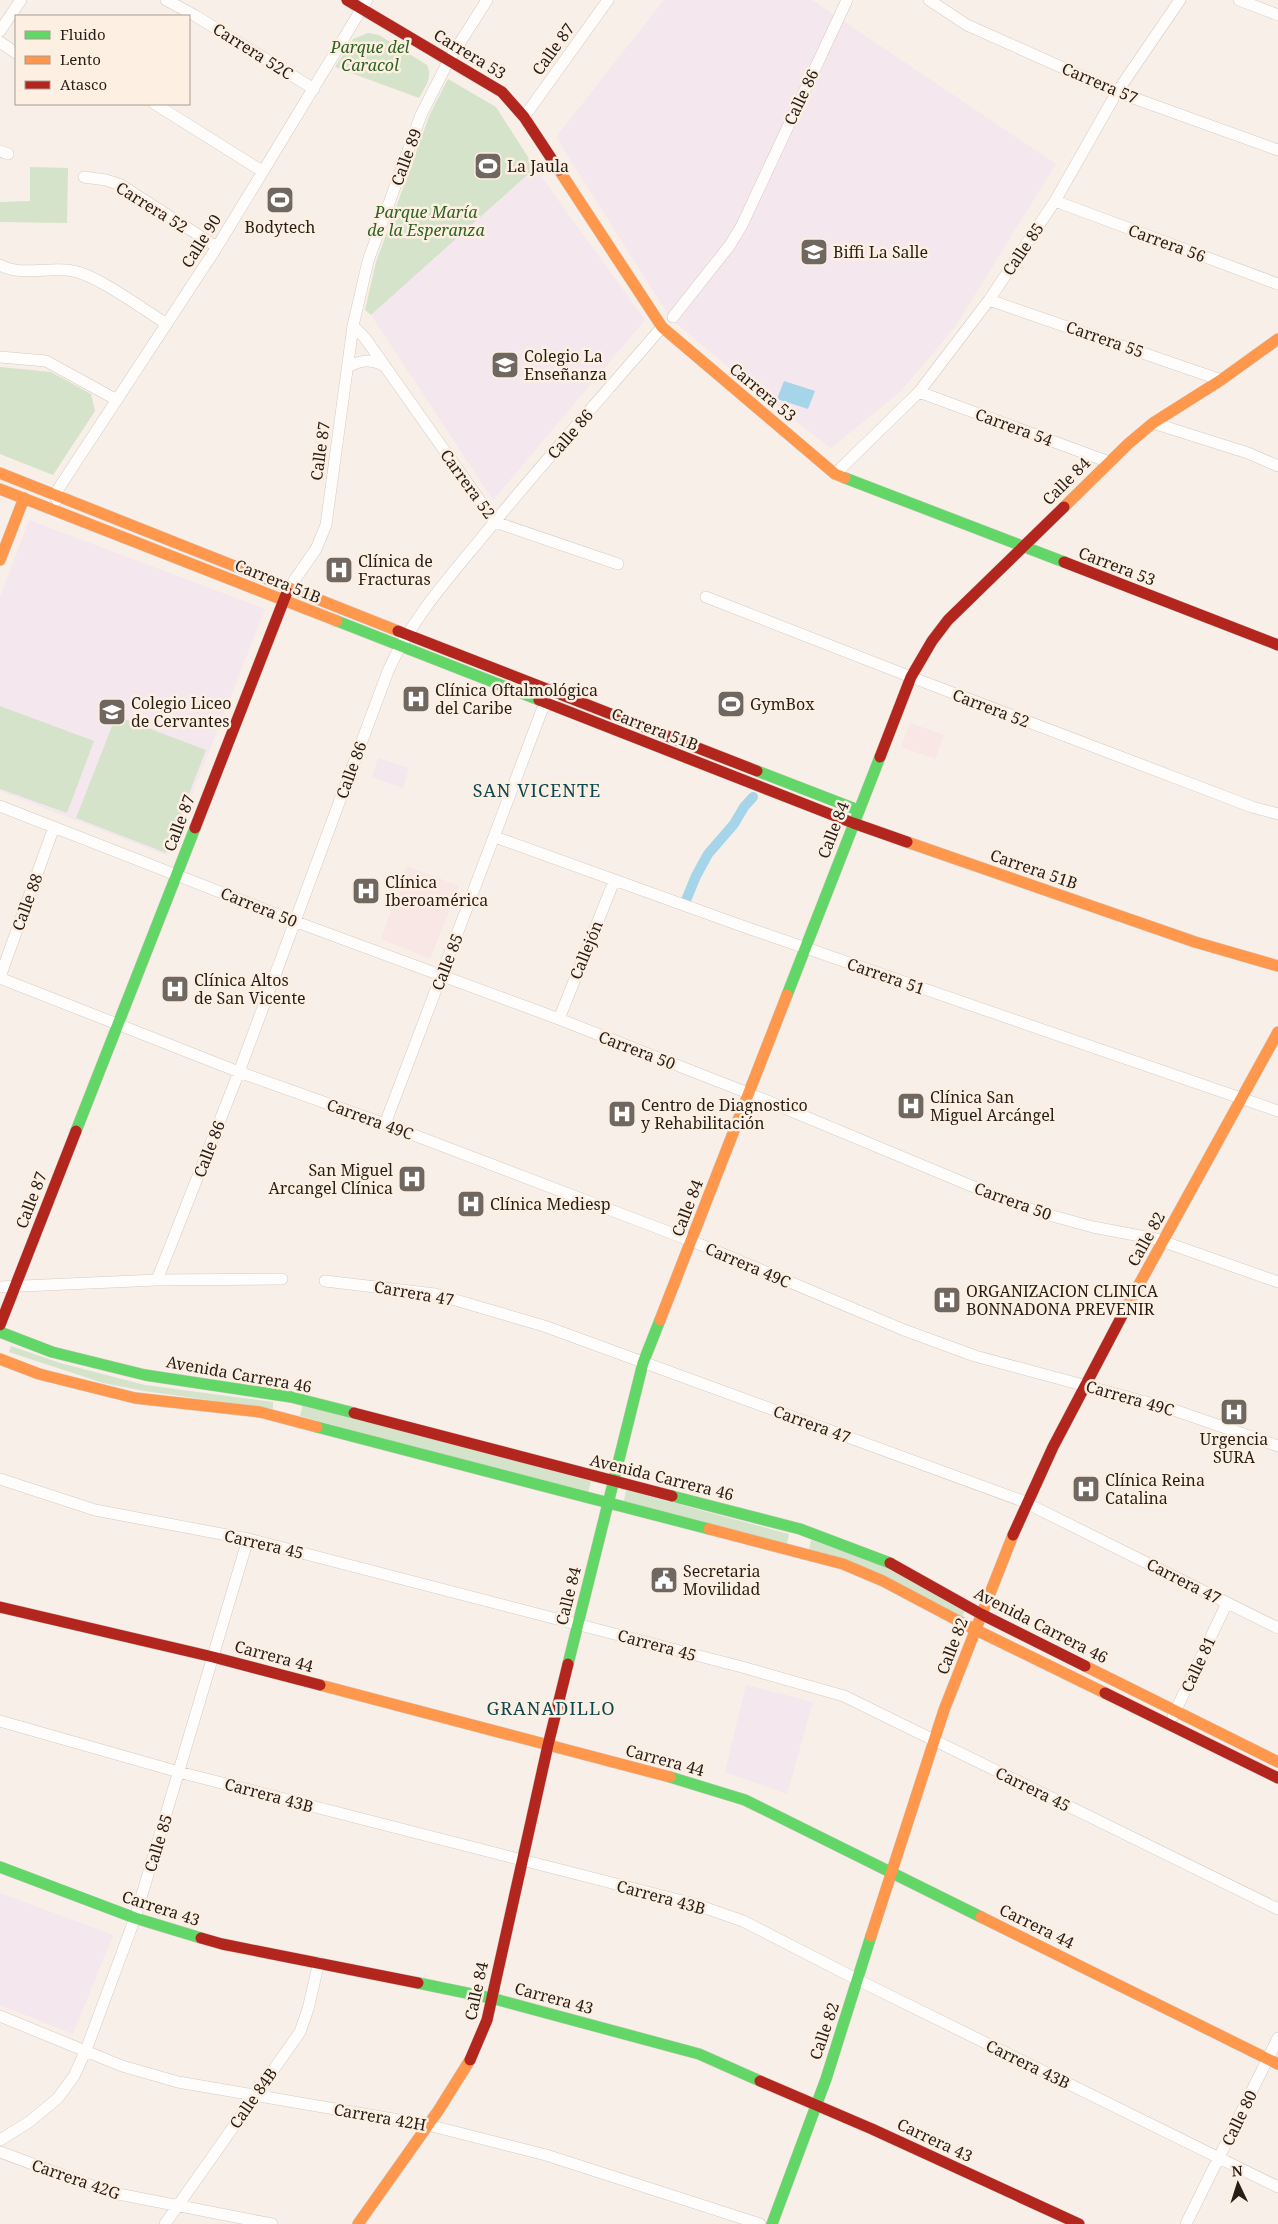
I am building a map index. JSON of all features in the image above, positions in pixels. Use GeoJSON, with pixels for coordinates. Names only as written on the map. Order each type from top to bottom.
{"type":"FeatureCollection","features":[{"type":"Feature","properties":{"kind":"main road","name":"Carrera 53"},"geometry":{"type":"LineString","coordinates":[[347,0],[365,4],[502,92],[524,117],[662,327],[834,474],[1278,645]]}},
{"type":"Feature","properties":{"kind":"main road","name":"Calle 84"},"geometry":{"type":"LineString","coordinates":[[358,2224],[428,2125],[470,2062],[479,2044],[487,2020],[521,1860],[548,1746],[643,1362],[692,1241],[911,677],[932,641],[948,620],[1109,462],[1153,423],[1221,380],[1278,339]]}},
{"type":"Feature","properties":{"kind":"main road","name":"Carrera 51B"},"geometry":{"type":"LineString","coordinates":[[0,473],[858,810]]}},
{"type":"Feature","properties":{"kind":"main road","name":"Carrera 51B"},"geometry":{"type":"LineString","coordinates":[[0,489],[853,823],[1195,942],[1278,966]]}},
{"type":"Feature","properties":{"kind":"main road"},"geometry":{"type":"LineString","coordinates":[[0,560],[24,498],[55,494]]}},
{"type":"Feature","properties":{"kind":"main road","name":"Calle 87"},"geometry":{"type":"LineString","coordinates":[[0,1325],[289,588]]}},
{"type":"Feature","properties":{"kind":"main road","name":"Calle 82"},"geometry":{"type":"LineString","coordinates":[[772,2224],[816,2106],[934,1740],[975,1630],[1026,1503],[1084,1385],[1278,1032]]}},
{"type":"Feature","properties":{"kind":"main road","name":"Avenida Carrera 46"},"geometry":{"type":"LineString","coordinates":[[0,1332],[52,1352],[145,1375],[292,1394],[613,1481],[800,1529],[891,1563],[982,1614],[1278,1762]]}},
{"type":"Feature","properties":{"kind":"main road","name":"Avenida Carrera 46"},"geometry":{"type":"LineString","coordinates":[[0,1359],[39,1374],[136,1398],[185,1405],[234,1408],[284,1419],[843,1564],[868,1574],[975,1630],[1278,1778]]}},
{"type":"Feature","properties":{"kind":"main road"},"geometry":{"type":"LineString","coordinates":[[793,1552],[800,1529]]}},
{"type":"Feature","properties":{"kind":"main road","name":"Carrera 44"},"geometry":{"type":"LineString","coordinates":[[0,1607],[213,1657],[690,1782],[745,1800],[1273,2061]]}},
{"type":"Feature","properties":{"kind":"main road","name":"Carrera 43"},"geometry":{"type":"LineString","coordinates":[[0,1867],[135,1918],[222,1944],[491,1998],[699,2054],[1079,2224]]}},
{"type":"Feature","properties":{"kind":"street"},"geometry":{"type":"LineString","coordinates":[[0,31],[21,0]]}},
{"type":"Feature","properties":{"kind":"street","name":"Carrera 52C"},"geometry":{"type":"LineString","coordinates":[[166,0],[194,15],[314,89]]}},
{"type":"Feature","properties":{"kind":"street","name":"Calle 89"},"geometry":{"type":"LineString","coordinates":[[353,326],[368,261],[421,115],[450,60],[487,0]]}},
{"type":"Feature","properties":{"kind":"street","name":"Calle 87"},"geometry":{"type":"LineString","coordinates":[[524,117],[608,0]]}},
{"type":"Feature","properties":{"kind":"street","name":"Calle 86"},"geometry":{"type":"LineString","coordinates":[[673,318],[730,246],[742,225],[847,0]]}},
{"type":"Feature","properties":{"kind":"street","name":"Carrera 57"},"geometry":{"type":"LineString","coordinates":[[929,0],[967,25],[1117,92],[1278,150]]}},
{"type":"Feature","properties":{"kind":"street","name":"Calle 85"},"geometry":{"type":"LineString","coordinates":[[834,474],[919,392],[989,300],[1055,201],[1117,92],[1180,0]]}},
{"type":"Feature","properties":{"kind":"street"},"geometry":{"type":"LineString","coordinates":[[1239,0],[1278,15]]}},
{"type":"Feature","properties":{"kind":"street","name":"Calle 90"},"geometry":{"type":"LineString","coordinates":[[55,494],[217,247],[365,4]]}},
{"type":"Feature","properties":{"kind":"street"},"geometry":{"type":"LineString","coordinates":[[0,42],[15,52]]}},
{"type":"Feature","properties":{"kind":"street"},"geometry":{"type":"LineString","coordinates":[[157,105],[262,171]]}},
{"type":"Feature","properties":{"kind":"street","name":"Carrera 52"},"geometry":{"type":"LineString","coordinates":[[84,177],[106,180],[121,185],[217,247]]}},
{"type":"Feature","properties":{"kind":"street","name":"Carrera 56"},"geometry":{"type":"LineString","coordinates":[[1055,201],[1278,284]]}},
{"type":"Feature","properties":{"kind":"street"},"geometry":{"type":"LineString","coordinates":[[0,265],[19,270],[72,270],[88,275],[167,324]]}},
{"type":"Feature","properties":{"kind":"street","name":"Carrera 55"},"geometry":{"type":"LineString","coordinates":[[989,300],[1221,380]]}},
{"type":"Feature","properties":{"kind":"street","name":"Calle 87"},"geometry":{"type":"LineString","coordinates":[[289,588],[316,549],[326,525],[353,326]]}},
{"type":"Feature","properties":{"kind":"street","name":"Carrera 52"},"geometry":{"type":"LineString","coordinates":[[353,326],[365,338],[495,522],[618,564]]}},
{"type":"Feature","properties":{"kind":"street","name":"Calle 86"},"geometry":{"type":"LineString","coordinates":[[157,1280],[239,1072],[388,671],[399,646],[422,611],[495,522],[662,327]]}},
{"type":"Feature","properties":{"kind":"street"},"geometry":{"type":"LineString","coordinates":[[0,357],[46,361],[117,400]]}},
{"type":"Feature","properties":{"kind":"street"},"geometry":{"type":"LineString","coordinates":[[348,367],[362,361],[376,362],[383,365]]}},
{"type":"Feature","properties":{"kind":"street","name":"Carrera 54"},"geometry":{"type":"LineString","coordinates":[[919,392],[1109,462]]}},
{"type":"Feature","properties":{"kind":"street"},"geometry":{"type":"LineString","coordinates":[[1153,423],[1248,453],[1278,466]]}},
{"type":"Feature","properties":{"kind":"street"},"geometry":{"type":"LineString","coordinates":[[55,494],[61,512]]}},
{"type":"Feature","properties":{"kind":"street","name":"Carrera 52"},"geometry":{"type":"LineString","coordinates":[[706,597],[911,677],[1252,806],[1278,814]]}},
{"type":"Feature","properties":{"kind":"street","name":"Calle 85"},"geometry":{"type":"LineString","coordinates":[[385,1124],[542,710],[559,694]]}},
{"type":"Feature","properties":{"kind":"street","name":"Carrera 50"},"geometry":{"type":"LineString","coordinates":[[0,806],[294,922],[559,1020],[748,1093],[1038,1212],[1093,1227],[1163,1242],[1278,1282]]}},
{"type":"Feature","properties":{"kind":"street","name":"Calle 88"},"geometry":{"type":"LineString","coordinates":[[0,977],[54,827]]}},
{"type":"Feature","properties":{"kind":"street","name":"Carrera 51"},"geometry":{"type":"LineString","coordinates":[[495,837],[614,881],[1278,1111]]}},
{"type":"Feature","properties":{"kind":"street","name":"Callejón"},"geometry":{"type":"LineString","coordinates":[[559,1020],[614,881]]}},
{"type":"Feature","properties":{"kind":"street","name":"Carrera 49C"},"geometry":{"type":"LineString","coordinates":[[0,977],[239,1072],[385,1124],[692,1241],[904,1330],[975,1356],[1168,1408],[1278,1446]]}},
{"type":"Feature","properties":{"kind":"street"},"geometry":{"type":"LineString","coordinates":[[0,1287],[157,1280],[282,1279]]}},
{"type":"Feature","properties":{"kind":"street","name":"Carrera 47"},"geometry":{"type":"LineString","coordinates":[[325,1281],[435,1294],[544,1326],[643,1362],[1026,1503],[1278,1628]]}},
{"type":"Feature","properties":{"kind":"street"},"geometry":{"type":"LineString","coordinates":[[284,1419],[292,1394]]}},
{"type":"Feature","properties":{"kind":"street","name":"Carrera 45"},"geometry":{"type":"LineString","coordinates":[[0,1480],[95,1510],[248,1539],[742,1667],[844,1696],[1278,1909]]}},
{"type":"Feature","properties":{"kind":"street","name":"Calle 85"},"geometry":{"type":"LineString","coordinates":[[0,2140],[29,2122],[58,2098],[74,2076],[86,2050],[135,1918],[248,1539]]}},
{"type":"Feature","properties":{"kind":"street","name":"Calle 81"},"geometry":{"type":"LineString","coordinates":[[1169,1725],[1227,1603]]}},
{"type":"Feature","properties":{"kind":"street","name":"Carrera 43B"},"geometry":{"type":"LineString","coordinates":[[0,1721],[179,1772],[694,1904],[743,1921],[858,1980],[1278,2187]]}},
{"type":"Feature","properties":{"kind":"street","name":"Calle 84B"},"geometry":{"type":"LineString","coordinates":[[165,2224],[300,2032],[308,2009],[319,1962]]}},
{"type":"Feature","properties":{"kind":"street","name":"Carrera 42H"},"geometry":{"type":"LineString","coordinates":[[0,2016],[122,2066],[178,2082],[428,2125],[546,2156],[760,2224]]}},
{"type":"Feature","properties":{"kind":"street","name":"Calle 80"},"geometry":{"type":"LineString","coordinates":[[1186,2224],[1273,2061],[1278,2038]]}},
{"type":"Feature","properties":{"kind":"street","name":"Carrera 42G"},"geometry":{"type":"LineString","coordinates":[[0,2152],[108,2192],[272,2224]]}},
{"type":"Feature","properties":{"kind":"shaded area","name":"Biffi La Salle"},"geometry":{"type":"Polygon","coordinates":[[[664,0],[812,0],[1056,164],[955,327],[900,392],[831,448],[774,405],[670,318],[556,137],[664,0]]]}},
{"type":"Feature","properties":{"kind":"shaded area","name":"Colegio La Enseñanza"},"geometry":{"type":"Polygon","coordinates":[[[535,168],[645,320],[493,500],[371,315],[535,168]]]}},
{"type":"Feature","properties":{"kind":"shaded area","name":"Colegio Liceo de Cervantes"},"geometry":{"type":"Polygon","coordinates":[[[29,520],[265,609],[168,856],[0,791],[0,597],[29,520]]]}},
{"type":"Feature","properties":{"kind":"shaded area"},"geometry":{"type":"Polygon","coordinates":[[[910,723],[944,735],[935,759],[901,747],[910,723]]]}},
{"type":"Feature","properties":{"kind":"shaded area"},"geometry":{"type":"Polygon","coordinates":[[[378,758],[409,768],[403,788],[372,777],[378,758]]]}},
{"type":"Feature","properties":{"kind":"shaded area"},"geometry":{"type":"Polygon","coordinates":[[[407,866],[459,886],[430,959],[381,939],[407,866]]]}},
{"type":"Feature","properties":{"kind":"shaded area"},"geometry":{"type":"Polygon","coordinates":[[[746,1685],[813,1702],[787,1794],[725,1772],[746,1685]]]}},
{"type":"Feature","properties":{"kind":"shaded area"},"geometry":{"type":"Polygon","coordinates":[[[0,1893],[113,1935],[73,2034],[0,2005],[0,1893]]]}},
{"type":"Feature","properties":{"kind":"green space","name":"Parque del Caracol"},"geometry":{"type":"Polygon","coordinates":[[[368,33],[379,35],[427,65],[429,78],[419,98],[335,67],[353,39],[368,33]]]}},
{"type":"Feature","properties":{"kind":"green space","name":"Parque María de la Esperanza"},"geometry":{"type":"Polygon","coordinates":[[[448,79],[496,107],[535,168],[371,315],[365,310],[376,262],[430,114],[448,79]]]}},
{"type":"Feature","properties":{"kind":"green space"},"geometry":{"type":"Polygon","coordinates":[[[30,167],[68,168],[67,223],[0,222],[0,202],[30,201],[30,167]]]}},
{"type":"Feature","properties":{"kind":"green space"},"geometry":{"type":"Polygon","coordinates":[[[0,367],[51,372],[91,394],[95,411],[53,475],[0,454],[0,367]]]}},
{"type":"Feature","properties":{"kind":"green space"},"geometry":{"type":"Polygon","coordinates":[[[0,706],[94,741],[67,813],[0,789],[0,706]]]}},
{"type":"Feature","properties":{"kind":"green space"},"geometry":{"type":"Polygon","coordinates":[[[116,716],[206,750],[166,853],[76,818],[116,716]]]}},
{"type":"Feature","properties":{"kind":"green space"},"geometry":{"type":"Polygon","coordinates":[[[11,1346],[60,1363],[145,1385],[273,1402],[273,1409],[144,1391],[103,1383],[9,1352],[11,1346]]]}},
{"type":"Feature","properties":{"kind":"green space"},"geometry":{"type":"Polygon","coordinates":[[[303,1404],[591,1481],[588,1493],[300,1416],[303,1404]]]}},
{"type":"Feature","properties":{"kind":"green space"},"geometry":{"type":"Polygon","coordinates":[[[626,1490],[789,1534],[787,1544],[624,1501],[626,1490]]]}},
{"type":"Feature","properties":{"kind":"green space"},"geometry":{"type":"Polygon","coordinates":[[[811,1540],[875,1562],[965,1610],[962,1618],[809,1549],[811,1540]]]}},
{"type":"Feature","properties":{"kind":"water"},"geometry":{"type":"Polygon","coordinates":[[[784,381],[815,391],[808,409],[777,399],[784,381]]]}},
{"type":"Feature","properties":{"kind":"waterway"},"geometry":{"type":"LineString","coordinates":[[684,905],[708,854],[734,824],[744,807],[753,797]]}},
{"type":"Feature","properties":{"kind":"traffic: fast"},"geometry":{"type":"LineString","coordinates":[[845,478],[1064,562]]}},
{"type":"Feature","properties":{"kind":"traffic: fast"},"geometry":{"type":"LineString","coordinates":[[337,621],[539,700]]}},
{"type":"Feature","properties":{"kind":"traffic: fast"},"geometry":{"type":"LineString","coordinates":[[787,995],[880,757]]}},
{"type":"Feature","properties":{"kind":"traffic: fast"},"geometry":{"type":"LineString","coordinates":[[757,771],[858,810]]}},
{"type":"Feature","properties":{"kind":"traffic: fast"},"geometry":{"type":"LineString","coordinates":[[76,1131],[195,828]]}},
{"type":"Feature","properties":{"kind":"traffic: fast"},"geometry":{"type":"LineString","coordinates":[[568,1664],[643,1363],[660,1320]]}},
{"type":"Feature","properties":{"kind":"traffic: fast"},"geometry":{"type":"LineString","coordinates":[[0,1332],[52,1352],[145,1375],[291,1397],[354,1413]]}},
{"type":"Feature","properties":{"kind":"traffic: fast"},"geometry":{"type":"LineString","coordinates":[[317,1427],[709,1529]]}},
{"type":"Feature","properties":{"kind":"traffic: fast"},"geometry":{"type":"LineString","coordinates":[[672,1496],[800,1529],[890,1563]]}},
{"type":"Feature","properties":{"kind":"traffic: fast"},"geometry":{"type":"LineString","coordinates":[[670,1777],[745,1800],[981,1917]]}},
{"type":"Feature","properties":{"kind":"traffic: fast"},"geometry":{"type":"LineString","coordinates":[[0,1867],[135,1918],[201,1938]]}},
{"type":"Feature","properties":{"kind":"traffic: fast"},"geometry":{"type":"LineString","coordinates":[[772,2224],[826,2079],[871,1936]]}},
{"type":"Feature","properties":{"kind":"traffic: fast"},"geometry":{"type":"LineString","coordinates":[[418,1983],[491,1998],[699,2054],[760,2081]]}},
{"type":"Feature","properties":{"kind":"traffic: slow"},"geometry":{"type":"LineString","coordinates":[[559,170],[662,327],[835,474],[845,478]]}},
{"type":"Feature","properties":{"kind":"traffic: slow"},"geometry":{"type":"LineString","coordinates":[[1064,507],[1128,444],[1153,423],[1221,380],[1278,339]]}},
{"type":"Feature","properties":{"kind":"traffic: slow"},"geometry":{"type":"LineString","coordinates":[[0,473],[398,631]]}},
{"type":"Feature","properties":{"kind":"traffic: slow"},"geometry":{"type":"LineString","coordinates":[[0,489],[337,621]]}},
{"type":"Feature","properties":{"kind":"traffic: slow"},"geometry":{"type":"LineString","coordinates":[[0,560],[24,498]]}},
{"type":"Feature","properties":{"kind":"traffic: slow"},"geometry":{"type":"LineString","coordinates":[[907,842],[1195,942],[1278,966]]}},
{"type":"Feature","properties":{"kind":"traffic: slow"},"geometry":{"type":"LineString","coordinates":[[660,1320],[787,995]]}},
{"type":"Feature","properties":{"kind":"traffic: slow"},"geometry":{"type":"LineString","coordinates":[[1125,1310],[1278,1032]]}},
{"type":"Feature","properties":{"kind":"traffic: slow"},"geometry":{"type":"LineString","coordinates":[[0,1359],[39,1374],[135,1398],[260,1412],[317,1427]]}},
{"type":"Feature","properties":{"kind":"traffic: slow"},"geometry":{"type":"LineString","coordinates":[[709,1529],[843,1564],[883,1581],[968,1626],[1105,1693]]}},
{"type":"Feature","properties":{"kind":"traffic: slow"},"geometry":{"type":"LineString","coordinates":[[871,1936],[944,1710],[1013,1535]]}},
{"type":"Feature","properties":{"kind":"traffic: slow"},"geometry":{"type":"LineString","coordinates":[[1085,1666],[1278,1762]]}},
{"type":"Feature","properties":{"kind":"traffic: slow"},"geometry":{"type":"LineString","coordinates":[[320,1685],[670,1777]]}},
{"type":"Feature","properties":{"kind":"traffic: slow"},"geometry":{"type":"LineString","coordinates":[[981,1917],[1278,2064]]}},
{"type":"Feature","properties":{"kind":"traffic: slow"},"geometry":{"type":"LineString","coordinates":[[358,2224],[438,2111],[470,2060]]}},
{"type":"Feature","properties":{"kind":"traffic: jam"},"geometry":{"type":"LineString","coordinates":[[347,0],[502,92],[524,117],[559,170]]}},
{"type":"Feature","properties":{"kind":"traffic: jam"},"geometry":{"type":"LineString","coordinates":[[880,757],[911,677],[932,641],[948,620],[1064,507]]}},
{"type":"Feature","properties":{"kind":"traffic: jam"},"geometry":{"type":"LineString","coordinates":[[1064,562],[1278,645]]}},
{"type":"Feature","properties":{"kind":"traffic: jam"},"geometry":{"type":"LineString","coordinates":[[195,828],[287,592]]}},
{"type":"Feature","properties":{"kind":"traffic: jam"},"geometry":{"type":"LineString","coordinates":[[398,631],[757,771]]}},
{"type":"Feature","properties":{"kind":"traffic: jam"},"geometry":{"type":"LineString","coordinates":[[539,700],[853,823],[907,842]]}},
{"type":"Feature","properties":{"kind":"traffic: jam"},"geometry":{"type":"LineString","coordinates":[[0,1325],[76,1131]]}},
{"type":"Feature","properties":{"kind":"traffic: jam"},"geometry":{"type":"LineString","coordinates":[[1013,1535],[1053,1447],[1125,1310]]}},
{"type":"Feature","properties":{"kind":"traffic: jam"},"geometry":{"type":"LineString","coordinates":[[354,1413],[672,1496]]}},
{"type":"Feature","properties":{"kind":"traffic: jam"},"geometry":{"type":"LineString","coordinates":[[890,1563],[981,1614],[1085,1666]]}},
{"type":"Feature","properties":{"kind":"traffic: jam"},"geometry":{"type":"LineString","coordinates":[[0,1607],[213,1657],[320,1685]]}},
{"type":"Feature","properties":{"kind":"traffic: jam"},"geometry":{"type":"LineString","coordinates":[[470,2060],[487,2020],[548,1745],[568,1664]]}},
{"type":"Feature","properties":{"kind":"traffic: jam"},"geometry":{"type":"LineString","coordinates":[[1105,1693],[1278,1778]]}},
{"type":"Feature","properties":{"kind":"traffic: jam"},"geometry":{"type":"LineString","coordinates":[[201,1938],[222,1944],[418,1983]]}},
{"type":"Feature","properties":{"kind":"traffic: jam"},"geometry":{"type":"LineString","coordinates":[[760,2081],[872,2129],[1079,2224]]}},
{"type":"Feature","properties":{"kind":"place","name":"La Jaula"},"geometry":{"type":"Point","coordinates":[488,166]}},
{"type":"Feature","properties":{"kind":"place","name":"Bodytech"},"geometry":{"type":"Point","coordinates":[280,200]}},
{"type":"Feature","properties":{"kind":"place","name":"Biffi La Salle"},"geometry":{"type":"Point","coordinates":[814,252]}},
{"type":"Feature","properties":{"kind":"place","name":"Colegio La Enseñanza"},"geometry":{"type":"Point","coordinates":[505,365]}},
{"type":"Feature","properties":{"kind":"place","name":"Clínica de Fracturas"},"geometry":{"type":"Point","coordinates":[339,570]}},
{"type":"Feature","properties":{"kind":"place","name":"Clínica Oftalmológica del Caribe"},"geometry":{"type":"Point","coordinates":[416,699]}},
{"type":"Feature","properties":{"kind":"place","name":"GymBox"},"geometry":{"type":"Point","coordinates":[731,704]}},
{"type":"Feature","properties":{"kind":"place","name":"Colegio Liceo de Cervantes"},"geometry":{"type":"Point","coordinates":[112,712]}},
{"type":"Feature","properties":{"kind":"place","name":"Clínica Iberoamérica"},"geometry":{"type":"Point","coordinates":[366,891]}},
{"type":"Feature","properties":{"kind":"place","name":"Clínica Altos de San Vicente"},"geometry":{"type":"Point","coordinates":[175,989]}},
{"type":"Feature","properties":{"kind":"place","name":"Clínica San Miguel Arcángel"},"geometry":{"type":"Point","coordinates":[911,1106]}},
{"type":"Feature","properties":{"kind":"place","name":"Centro de Diagnostico y Rehabilitación"},"geometry":{"type":"Point","coordinates":[622,1114]}},
{"type":"Feature","properties":{"kind":"place","name":"San Miguel Arcangel Clínica"},"geometry":{"type":"Point","coordinates":[412,1179]}},
{"type":"Feature","properties":{"kind":"place","name":"Clínica Mediesp"},"geometry":{"type":"Point","coordinates":[471,1204]}},
{"type":"Feature","properties":{"kind":"place","name":"ORGANIZACION CLINICA BONNADONA PREVENIR"},"geometry":{"type":"Point","coordinates":[947,1300]}},
{"type":"Feature","properties":{"kind":"place","name":"Urgencia SURA"},"geometry":{"type":"Point","coordinates":[1234,1412]}},
{"type":"Feature","properties":{"kind":"place","name":"Clínica Reina Catalina"},"geometry":{"type":"Point","coordinates":[1086,1489]}},
{"type":"Feature","properties":{"kind":"place","name":"Secretaria Movilidad"},"geometry":{"type":"Point","coordinates":[664,1580]}},
{"type":"Feature","properties":{"kind":"district","name":"SAN VICENTE"},"geometry":{"type":"Point","coordinates":[537,790]}},
{"type":"Feature","properties":{"kind":"district","name":"GRANADILLO"},"geometry":{"type":"Point","coordinates":[551,1708]}}]}
